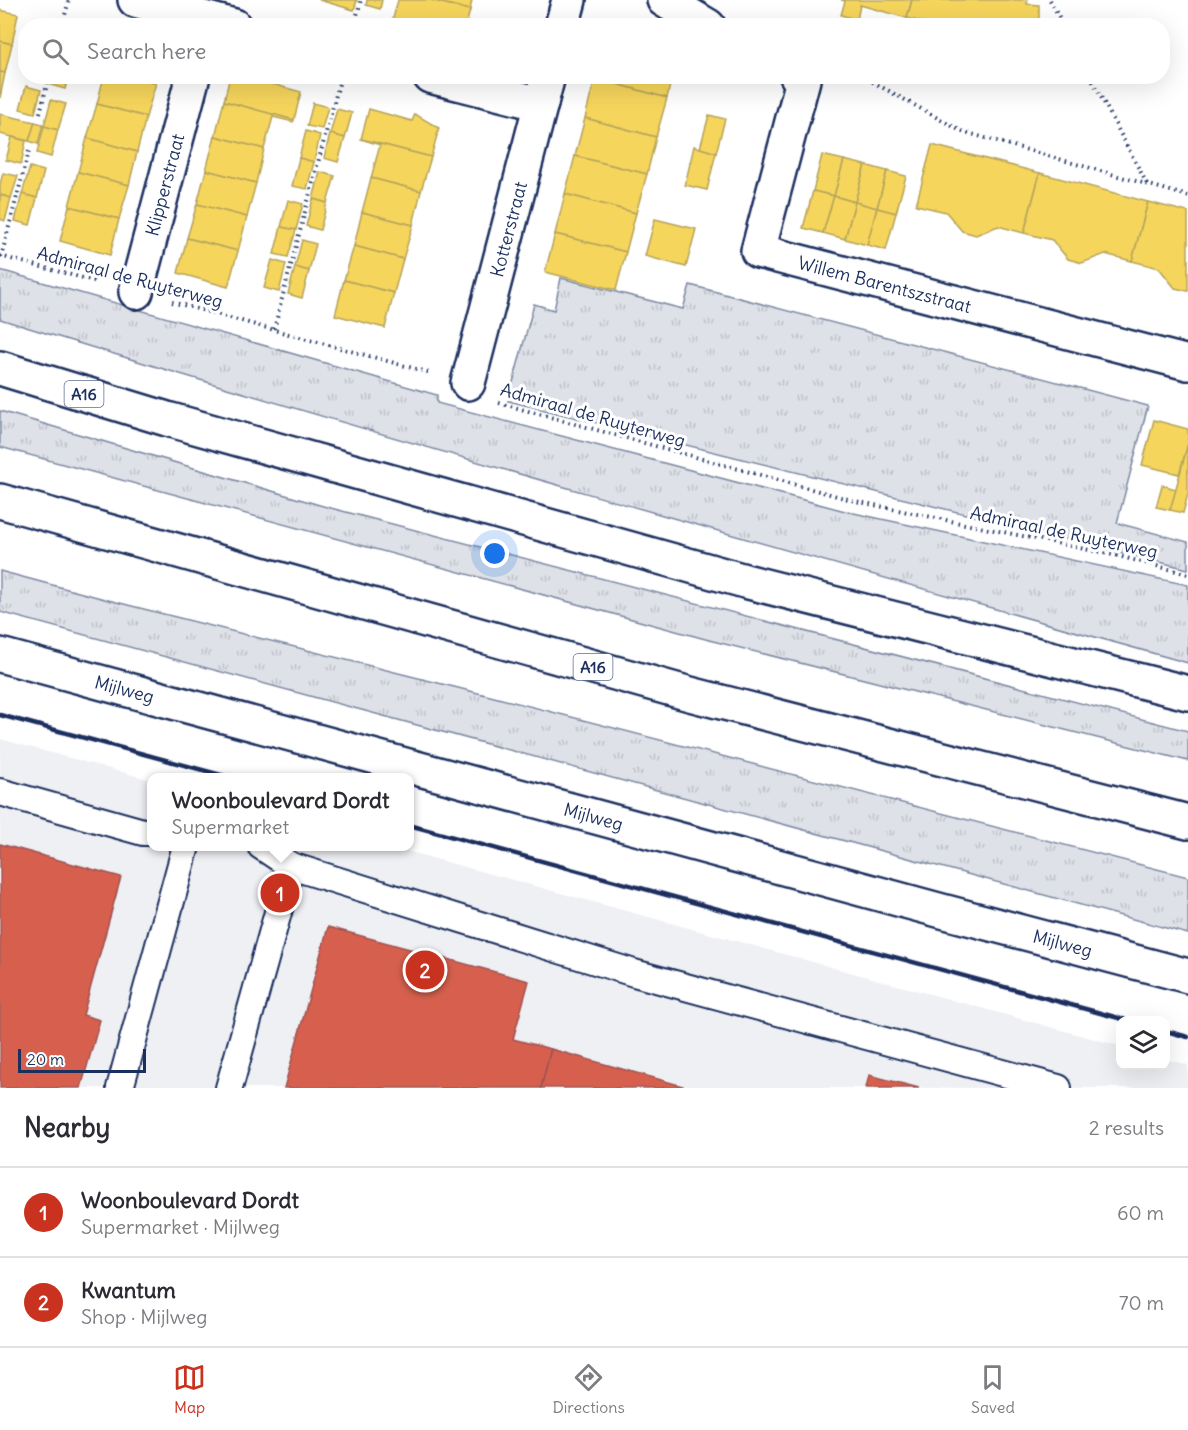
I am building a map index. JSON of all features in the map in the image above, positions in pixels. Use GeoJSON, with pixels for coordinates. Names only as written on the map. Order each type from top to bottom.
{"type":"FeatureCollection","features":[{"type":"Feature","properties":{"kind":"main road"},"geometry":{"type":"LineString","coordinates":[[135,0],[198,18]]}},
{"type":"Feature","properties":{"kind":"main road"},"geometry":{"type":"LineString","coordinates":[[564,18],[569,0]]}},
{"type":"Feature","properties":{"kind":"main road"},"geometry":{"type":"LineString","coordinates":[[664,0],[694,18]]}},
{"type":"Feature","properties":{"kind":"main road","name":"Klipperstraat"},"geometry":{"type":"LineString","coordinates":[[136,292],[191,84]]}},
{"type":"Feature","properties":{"kind":"main road"},"geometry":{"type":"LineString","coordinates":[[495,84],[544,90]]}},
{"type":"Feature","properties":{"kind":"main road","name":"Willem Barentszstraat"},"geometry":{"type":"LineString","coordinates":[[802,84],[758,251],[1188,363]]}},
{"type":"Feature","properties":{"kind":"main road","name":"Kotterstraat"},"geometry":{"type":"LineString","coordinates":[[468,383],[544,90]]}},
{"type":"Feature","properties":{"kind":"main road","name":"A16"},"geometry":{"type":"LineString","coordinates":[[0,368],[179,422],[745,581],[1188,693]]}},
{"type":"Feature","properties":{"kind":"main road","name":"A16"},"geometry":{"type":"LineString","coordinates":[[0,501],[690,694],[1188,822]]}},
{"type":"Feature","properties":{"kind":"main road","name":"Mijlweg"},"geometry":{"type":"LineString","coordinates":[[0,656],[1188,976]]}},
{"type":"Feature","properties":{"kind":"lane"},"geometry":{"type":"LineString","coordinates":[[0,792],[147,832]]}},
{"type":"Feature","properties":{"kind":"lane"},"geometry":{"type":"LineString","coordinates":[[120,1088],[185,851]]}},
{"type":"Feature","properties":{"kind":"lane"},"geometry":{"type":"LineString","coordinates":[[268,851],[291,866],[634,973],[1058,1088]]}},
{"type":"Feature","properties":{"kind":"lane"},"geometry":{"type":"LineString","coordinates":[[229,1088],[291,866]]}},
{"type":"Feature","properties":{"kind":"path"},"geometry":{"type":"LineString","coordinates":[[64,18],[69,0]]}},
{"type":"Feature","properties":{"kind":"path"},"geometry":{"type":"LineString","coordinates":[[356,18],[361,0]]}},
{"type":"Feature","properties":{"kind":"path"},"geometry":{"type":"LineString","coordinates":[[1050,0],[1060,18]]}},
{"type":"Feature","properties":{"kind":"path"},"geometry":{"type":"LineString","coordinates":[[40,113],[47,84]]}},
{"type":"Feature","properties":{"kind":"path"},"geometry":{"type":"LineString","coordinates":[[274,328],[338,84]]}},
{"type":"Feature","properties":{"kind":"path"},"geometry":{"type":"LineString","coordinates":[[876,84],[961,131],[1188,196]]}},
{"type":"Feature","properties":{"kind":"path"},"geometry":{"type":"LineString","coordinates":[[1094,84],[1147,185]]}},
{"type":"Feature","properties":{"kind":"path"},"geometry":{"type":"LineString","coordinates":[[0,256],[29,151]]}},
{"type":"Feature","properties":{"kind":"path","name":"Admiraal de Ruyterweg"},"geometry":{"type":"LineString","coordinates":[[0,256],[274,328],[468,383],[482,398],[833,496],[1118,556],[1188,574]]}},
{"type":"Feature","properties":{"kind":"shaded area"},"geometry":{"type":"Polygon","coordinates":[[[0,739],[147,779],[147,851],[407,851],[1116,1045],[1116,1070],[1170,1070],[1170,1060],[1188,1065],[1188,1088],[0,1088],[0,739]]]}},
{"type":"Feature","properties":{"kind":"green space"},"geometry":{"type":"Polygon","coordinates":[[[0,270],[437,395],[437,403],[849,512],[1188,585],[1188,663],[444,452],[0,319],[0,270]]]}},
{"type":"Feature","properties":{"kind":"green space"},"geometry":{"type":"Polygon","coordinates":[[[561,278],[683,309],[690,285],[1148,406],[1117,523],[1188,542],[1188,569],[508,401],[534,304],[554,310],[561,278]]]}},
{"type":"Feature","properties":{"kind":"green space"},"geometry":{"type":"Polygon","coordinates":[[[0,411],[323,506],[1188,731],[1188,761],[709,640],[0,447],[0,411]]]}},
{"type":"Feature","properties":{"kind":"green space"},"geometry":{"type":"Polygon","coordinates":[[[0,571],[1188,877],[1188,934],[0,612],[0,571]]]}},
{"type":"Feature","properties":{"kind":"building: Homes"},"geometry":{"type":"Polygon","coordinates":[[[319,0],[357,0],[354,10],[319,0]]]}},
{"type":"Feature","properties":{"kind":"building: Homes"},"geometry":{"type":"Polygon","coordinates":[[[367,0],[382,0],[380,9],[366,5],[367,0]]]}},
{"type":"Feature","properties":{"kind":"building: Homes"},"geometry":{"type":"Polygon","coordinates":[[[398,0],[431,0],[470,10],[468,18],[393,18],[398,0]]]}},
{"type":"Feature","properties":{"kind":"building: Homes"},"geometry":{"type":"Polygon","coordinates":[[[431,0],[472,0],[470,10],[431,0]]]}},
{"type":"Feature","properties":{"kind":"building: Homes"},"geometry":{"type":"Polygon","coordinates":[[[841,0],[912,0],[907,18],[860,5],[857,18],[851,18],[841,15],[845,1],[841,0]]]}},
{"type":"Feature","properties":{"kind":"building: Homes"},"geometry":{"type":"Polygon","coordinates":[[[912,0],[1027,0],[1027,4],[1039,5],[1039,18],[907,18],[912,0]]]}},
{"type":"Feature","properties":{"kind":"building: Homes"},"geometry":{"type":"Polygon","coordinates":[[[0,10],[18,14],[12,44],[0,41],[0,10]]]}},
{"type":"Feature","properties":{"kind":"building: Homes"},"geometry":{"type":"Polygon","coordinates":[[[0,41],[12,44],[5,73],[0,72],[0,41]]]}},
{"type":"Feature","properties":{"kind":"building: Homes"},"geometry":{"type":"Polygon","coordinates":[[[0,72],[5,73],[0,98],[0,72]]]}},
{"type":"Feature","properties":{"kind":"building: Homes"},"geometry":{"type":"Polygon","coordinates":[[[51,84],[67,84],[65,89],[51,84]]]}},
{"type":"Feature","properties":{"kind":"building: Homes"},"geometry":{"type":"Polygon","coordinates":[[[102,84],[156,84],[146,117],[97,104],[102,84]]]}},
{"type":"Feature","properties":{"kind":"building: Homes"},"geometry":{"type":"Polygon","coordinates":[[[228,84],[272,84],[301,92],[294,120],[224,101],[228,84]]]}},
{"type":"Feature","properties":{"kind":"building: Homes"},"geometry":{"type":"Polygon","coordinates":[[[594,84],[617,84],[667,98],[656,137],[585,118],[594,84]]]}},
{"type":"Feature","properties":{"kind":"building: Homes"},"geometry":{"type":"Polygon","coordinates":[[[617,84],[670,84],[667,98],[617,84]]]}},
{"type":"Feature","properties":{"kind":"building: Homes"},"geometry":{"type":"Polygon","coordinates":[[[26,86],[41,90],[35,113],[20,109],[26,86]]]}},
{"type":"Feature","properties":{"kind":"building: Homes"},"geometry":{"type":"Polygon","coordinates":[[[51,100],[66,104],[58,130],[44,126],[51,100]]]}},
{"type":"Feature","properties":{"kind":"building: Homes"},"geometry":{"type":"Polygon","coordinates":[[[224,101],[294,120],[293,122],[273,117],[264,149],[215,136],[224,101]]]}},
{"type":"Feature","properties":{"kind":"building: Homes"},"geometry":{"type":"Polygon","coordinates":[[[313,103],[328,107],[322,129],[307,126],[313,103]]]}},
{"type":"Feature","properties":{"kind":"building: Homes"},"geometry":{"type":"Polygon","coordinates":[[[97,104],[146,117],[137,152],[87,138],[97,104]]]}},
{"type":"Feature","properties":{"kind":"building: Homes"},"geometry":{"type":"Polygon","coordinates":[[[337,109],[352,113],[345,138],[330,134],[337,109]]]}},
{"type":"Feature","properties":{"kind":"building: Homes"},"geometry":{"type":"Polygon","coordinates":[[[369,109],[412,121],[415,114],[439,128],[431,157],[361,139],[369,109]]]}},
{"type":"Feature","properties":{"kind":"building: Homes"},"geometry":{"type":"Polygon","coordinates":[[[0,114],[35,122],[29,141],[0,134],[0,114]]]}},
{"type":"Feature","properties":{"kind":"building: Homes"},"geometry":{"type":"Polygon","coordinates":[[[709,115],[725,119],[716,153],[700,148],[709,115]]]}},
{"type":"Feature","properties":{"kind":"building: Homes"},"geometry":{"type":"Polygon","coordinates":[[[585,118],[656,137],[647,174],[575,156],[585,118]]]}},
{"type":"Feature","properties":{"kind":"building: Homes"},"geometry":{"type":"Polygon","coordinates":[[[35,122],[43,124],[38,144],[29,141],[35,122]]]}},
{"type":"Feature","properties":{"kind":"building: Homes"},"geometry":{"type":"Polygon","coordinates":[[[44,126],[58,130],[51,157],[37,153],[44,126]]]}},
{"type":"Feature","properties":{"kind":"building: Homes"},"geometry":{"type":"Polygon","coordinates":[[[306,131],[320,135],[314,162],[299,158],[306,131]]]}},
{"type":"Feature","properties":{"kind":"building: Homes"},"geometry":{"type":"Polygon","coordinates":[[[330,134],[345,138],[338,162],[324,158],[330,134]]]}},
{"type":"Feature","properties":{"kind":"building: Homes"},"geometry":{"type":"Polygon","coordinates":[[[215,136],[264,149],[256,183],[206,170],[215,136]]]}},
{"type":"Feature","properties":{"kind":"building: Homes"},"geometry":{"type":"Polygon","coordinates":[[[12,137],[26,141],[21,164],[6,160],[12,137]]]}},
{"type":"Feature","properties":{"kind":"building: Homes"},"geometry":{"type":"Polygon","coordinates":[[[87,138],[137,152],[129,185],[78,172],[87,138]]]}},
{"type":"Feature","properties":{"kind":"building: Homes"},"geometry":{"type":"Polygon","coordinates":[[[361,139],[431,157],[421,191],[371,178],[380,145],[361,139]]]}},
{"type":"Feature","properties":{"kind":"building: Homes"},"geometry":{"type":"Polygon","coordinates":[[[932,145],[1040,173],[1024,233],[998,226],[976,235],[962,231],[946,212],[916,205],[932,145]]]}},
{"type":"Feature","properties":{"kind":"building: Homes"},"geometry":{"type":"Polygon","coordinates":[[[694,146],[716,153],[707,190],[685,185],[694,146]]]}},
{"type":"Feature","properties":{"kind":"building: Homes"},"geometry":{"type":"Polygon","coordinates":[[[822,155],[844,160],[834,196],[813,191],[822,155]]]}},
{"type":"Feature","properties":{"kind":"building: Homes"},"geometry":{"type":"Polygon","coordinates":[[[575,156],[647,174],[636,213],[565,194],[575,156]]]}},
{"type":"Feature","properties":{"kind":"building: Homes"},"geometry":{"type":"Polygon","coordinates":[[[299,158],[314,162],[307,189],[292,186],[299,158]]]}},
{"type":"Feature","properties":{"kind":"building: Homes"},"geometry":{"type":"Polygon","coordinates":[[[844,160],[865,165],[855,202],[834,196],[844,160]]]}},
{"type":"Feature","properties":{"kind":"building: Homes"},"geometry":{"type":"Polygon","coordinates":[[[865,165],[887,171],[877,208],[855,202],[865,165]]]}},
{"type":"Feature","properties":{"kind":"building: Homes"},"geometry":{"type":"Polygon","coordinates":[[[30,167],[44,171],[37,198],[22,194],[30,167]]]}},
{"type":"Feature","properties":{"kind":"building: Homes"},"geometry":{"type":"Polygon","coordinates":[[[206,170],[256,183],[247,217],[197,204],[206,170]]]}},
{"type":"Feature","properties":{"kind":"building: Homes"},"geometry":{"type":"Polygon","coordinates":[[[887,171],[906,176],[896,213],[877,208],[887,171]]]}},
{"type":"Feature","properties":{"kind":"building: Homes"},"geometry":{"type":"Polygon","coordinates":[[[78,172],[129,185],[119,219],[69,206],[78,172]]]}},
{"type":"Feature","properties":{"kind":"building: Homes"},"geometry":{"type":"Polygon","coordinates":[[[320,172],[335,176],[327,203],[313,199],[320,172]]]}},
{"type":"Feature","properties":{"kind":"building: Homes"},"geometry":{"type":"Polygon","coordinates":[[[3,173],[18,176],[11,198],[0,195],[3,173]]]}},
{"type":"Feature","properties":{"kind":"building: Homes"},"geometry":{"type":"Polygon","coordinates":[[[1040,173],[1148,202],[1132,261],[1105,254],[1082,263],[1068,259],[1052,240],[1024,233],[1040,173]]]}},
{"type":"Feature","properties":{"kind":"building: Homes"},"geometry":{"type":"Polygon","coordinates":[[[371,178],[421,191],[413,225],[362,212],[371,178]]]}},
{"type":"Feature","properties":{"kind":"building: Homes"},"geometry":{"type":"Polygon","coordinates":[[[813,191],[834,196],[823,233],[803,228],[813,191]]]}},
{"type":"Feature","properties":{"kind":"building: Homes"},"geometry":{"type":"Polygon","coordinates":[[[22,194],[37,198],[30,225],[15,221],[22,194]]]}},
{"type":"Feature","properties":{"kind":"building: Homes"},"geometry":{"type":"Polygon","coordinates":[[[565,194],[636,213],[626,252],[555,234],[565,194]]]}},
{"type":"Feature","properties":{"kind":"building: Homes"},"geometry":{"type":"Polygon","coordinates":[[[0,195],[11,198],[5,221],[0,219],[0,195]]]}},
{"type":"Feature","properties":{"kind":"building: Homes"},"geometry":{"type":"Polygon","coordinates":[[[834,196],[855,202],[845,239],[823,233],[834,196]]]}},
{"type":"Feature","properties":{"kind":"building: Homes"},"geometry":{"type":"Polygon","coordinates":[[[313,199],[327,203],[320,230],[306,226],[313,199]]]}},
{"type":"Feature","properties":{"kind":"building: Homes"},"geometry":{"type":"Polygon","coordinates":[[[288,200],[303,204],[296,230],[281,227],[288,200]]]}},
{"type":"Feature","properties":{"kind":"building: Homes"},"geometry":{"type":"Polygon","coordinates":[[[855,202],[877,208],[867,245],[845,239],[855,202]]]}},
{"type":"Feature","properties":{"kind":"building: Homes"},"geometry":{"type":"Polygon","coordinates":[[[1148,202],[1188,212],[1188,291],[1175,288],[1159,268],[1132,261],[1148,202]]]}},
{"type":"Feature","properties":{"kind":"building: Homes"},"geometry":{"type":"Polygon","coordinates":[[[197,204],[247,217],[238,251],[187,238],[197,204]]]}},
{"type":"Feature","properties":{"kind":"building: Homes"},"geometry":{"type":"Polygon","coordinates":[[[69,206],[119,219],[110,255],[60,241],[69,206]]]}},
{"type":"Feature","properties":{"kind":"building: Homes"},"geometry":{"type":"Polygon","coordinates":[[[877,208],[896,213],[886,250],[867,245],[877,208]]]}},
{"type":"Feature","properties":{"kind":"building: Homes"},"geometry":{"type":"Polygon","coordinates":[[[362,212],[413,225],[403,259],[354,246],[362,212]]]}},
{"type":"Feature","properties":{"kind":"building: Homes"},"geometry":{"type":"Polygon","coordinates":[[[655,219],[696,229],[686,267],[645,256],[655,219]]]}},
{"type":"Feature","properties":{"kind":"building: Homes"},"geometry":{"type":"Polygon","coordinates":[[[281,227],[296,230],[288,257],[274,254],[281,227]]]}},
{"type":"Feature","properties":{"kind":"building: Homes"},"geometry":{"type":"Polygon","coordinates":[[[555,234],[626,252],[616,290],[545,272],[555,234]]]}},
{"type":"Feature","properties":{"kind":"building: Homes"},"geometry":{"type":"Polygon","coordinates":[[[187,238],[238,251],[228,287],[178,273],[187,238]]]}},
{"type":"Feature","properties":{"kind":"building: Homes"},"geometry":{"type":"Polygon","coordinates":[[[302,240],[316,244],[309,271],[295,267],[302,240]]]}},
{"type":"Feature","properties":{"kind":"building: Homes"},"geometry":{"type":"Polygon","coordinates":[[[354,246],[403,259],[394,293],[344,280],[354,246]]]}},
{"type":"Feature","properties":{"kind":"building: Homes"},"geometry":{"type":"Polygon","coordinates":[[[272,260],[286,264],[279,292],[264,288],[272,260]]]}},
{"type":"Feature","properties":{"kind":"building: Homes"},"geometry":{"type":"Polygon","coordinates":[[[295,267],[309,271],[302,298],[288,294],[295,267]]]}},
{"type":"Feature","properties":{"kind":"building: Homes"},"geometry":{"type":"Polygon","coordinates":[[[344,280],[394,293],[385,328],[335,315],[344,280]]]}},
{"type":"Feature","properties":{"kind":"building: Homes"},"geometry":{"type":"Polygon","coordinates":[[[1154,420],[1188,429],[1188,444],[1179,474],[1142,465],[1154,420]]]}},
{"type":"Feature","properties":{"kind":"building: Homes"},"geometry":{"type":"Polygon","coordinates":[[[1188,444],[1188,494],[1183,513],[1170,510],[1188,444]]]}},
{"type":"Feature","properties":{"kind":"building: Homes"},"geometry":{"type":"Polygon","coordinates":[[[1162,485],[1176,489],[1170,510],[1156,507],[1162,485]]]}},
{"type":"Feature","properties":{"kind":"building: Shops"},"geometry":{"type":"Polygon","coordinates":[[[0,844],[121,877],[83,1015],[100,1020],[81,1088],[0,1088],[0,844]]]}},
{"type":"Feature","properties":{"kind":"building: Shops"},"geometry":{"type":"Polygon","coordinates":[[[328,927],[529,981],[513,1039],[551,1049],[541,1088],[284,1088],[328,927]]]}},
{"type":"Feature","properties":{"kind":"building: Shops"},"geometry":{"type":"Polygon","coordinates":[[[551,1049],[683,1086],[683,1088],[541,1088],[551,1049]]]}},
{"type":"Feature","properties":{"kind":"building: Shops"},"geometry":{"type":"Polygon","coordinates":[[[869,1075],[919,1088],[866,1088],[869,1075]]]}},
{"type":"Feature","properties":{"kind":"railway"},"geometry":{"type":"LineString","coordinates":[[0,715],[214,773]]}},
{"type":"Feature","properties":{"kind":"railway"},"geometry":{"type":"LineString","coordinates":[[414,826],[1116,1017]]}},
{"type":"Feature","properties":{"kind":"railway"},"geometry":{"type":"LineString","coordinates":[[1170,1032],[1188,1037]]}},
{"type":"Feature","properties":{"kind":"place","name":"Woonboulevard Dordt"},"geometry":{"type":"Point","coordinates":[280,893]}},
{"type":"Feature","properties":{"kind":"place","name":"Kwantum"},"geometry":{"type":"Point","coordinates":[425,970]}}]}
